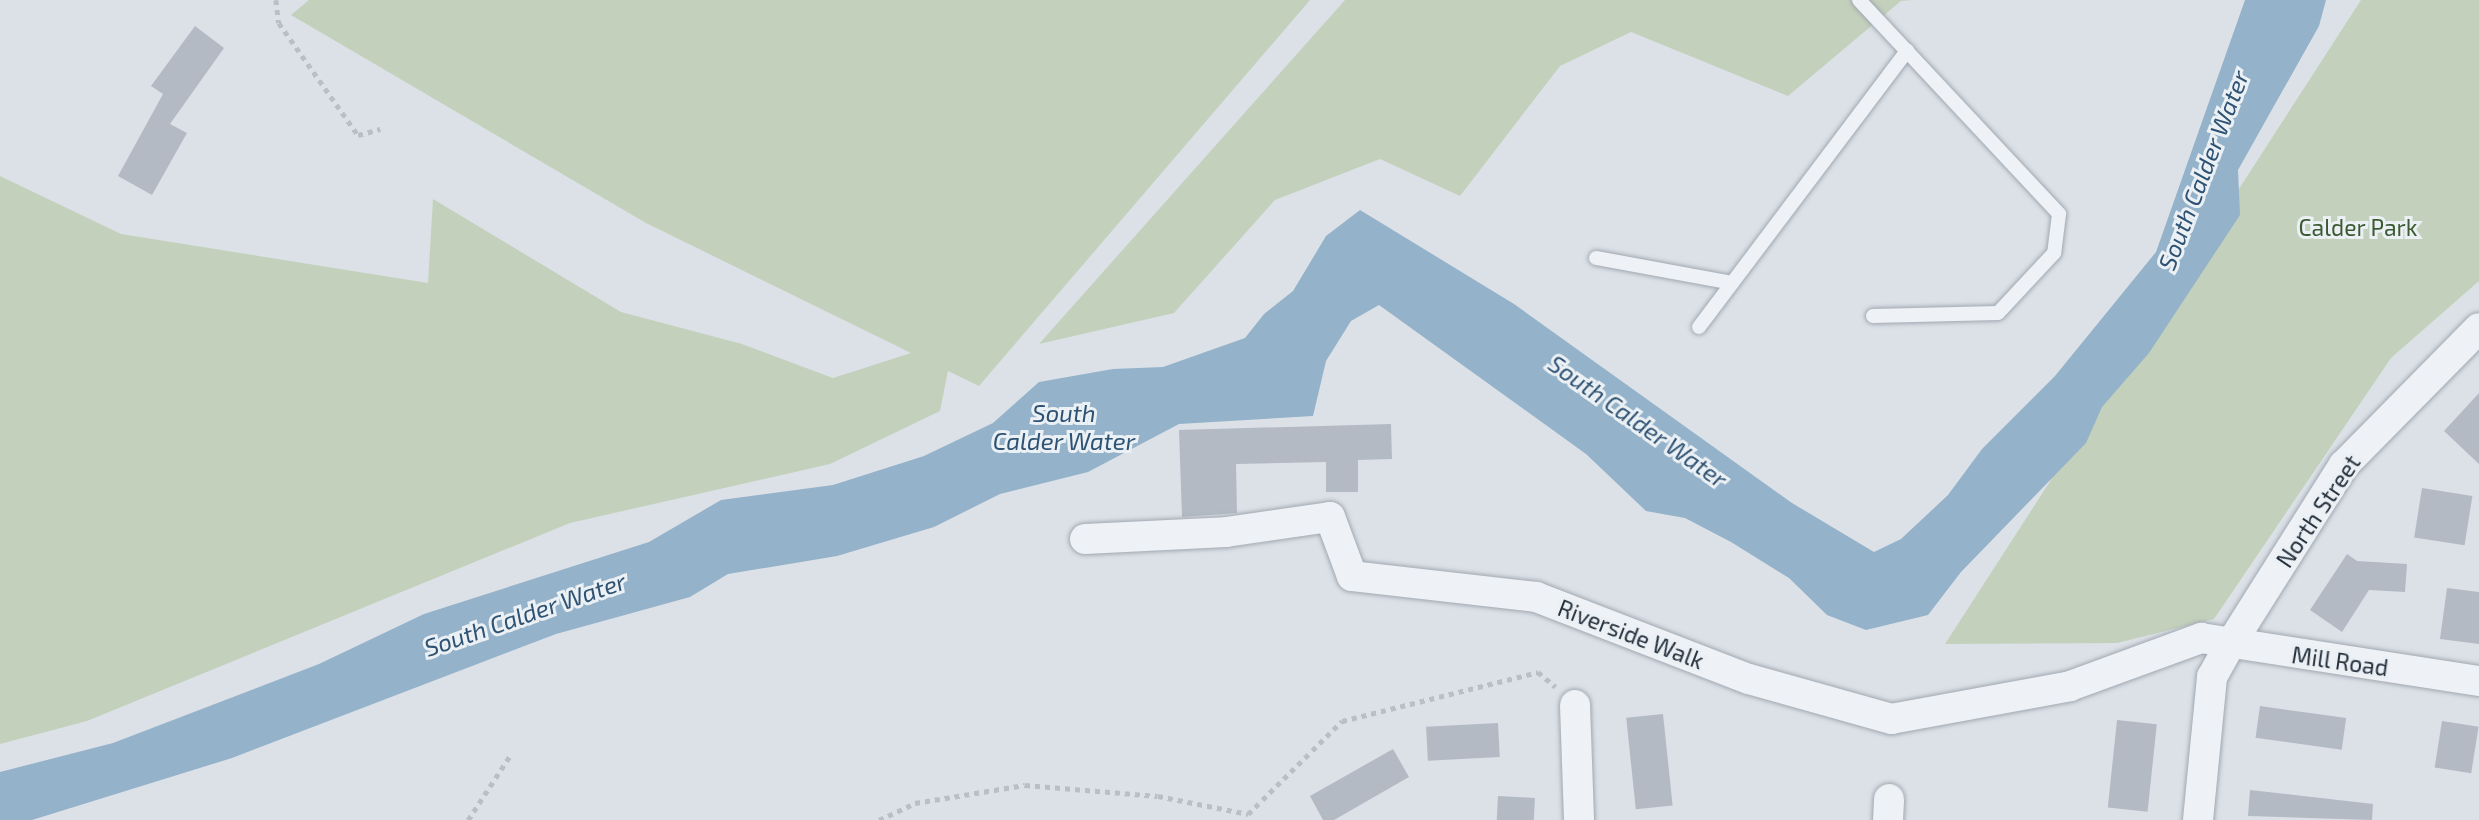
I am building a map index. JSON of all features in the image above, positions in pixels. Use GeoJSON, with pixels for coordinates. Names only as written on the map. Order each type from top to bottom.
{"type":"FeatureCollection","features":[{"type":"Feature","properties":{"kind":"street","name":"North Street"},"geometry":{"type":"LineString","coordinates":[[2198,820],[2216,642],[2344,466],[2479,328]]}},
{"type":"Feature","properties":{"kind":"street","name":"Riverside Walk"},"geometry":{"type":"LineString","coordinates":[[1085,540],[1226,532],[1329,517],[1352,576],[1536,597],[1749,678],[1891,719],[2070,685],[2216,642]]}},
{"type":"Feature","properties":{"kind":"street","name":"Mill Road"},"geometry":{"type":"LineString","coordinates":[[2216,642],[2479,681]]}},
{"type":"Feature","properties":{"kind":"street"},"geometry":{"type":"LineString","coordinates":[[1576,705],[1579,820]]}},
{"type":"Feature","properties":{"kind":"lane"},"geometry":{"type":"LineString","coordinates":[[1859,0],[2059,214],[2054,253],[1998,313],[1873,316]]}},
{"type":"Feature","properties":{"kind":"lane"},"geometry":{"type":"LineString","coordinates":[[1699,327],[1907,51]]}},
{"type":"Feature","properties":{"kind":"lane"},"geometry":{"type":"LineString","coordinates":[[1596,258],[1732,283]]}},
{"type":"Feature","properties":{"kind":"path"},"geometry":{"type":"LineString","coordinates":[[276,0],[279,23],[358,135],[380,130]]}},
{"type":"Feature","properties":{"kind":"path"},"geometry":{"type":"LineString","coordinates":[[879,820],[915,803],[1025,785],[1158,796],[1248,814],[1342,721],[1538,672],[1576,705]]}},
{"type":"Feature","properties":{"kind":"path"},"geometry":{"type":"LineString","coordinates":[[468,820],[511,754]]}},
{"type":"Feature","properties":{"kind":"green space"},"geometry":{"type":"Polygon","coordinates":[[[309,0],[1310,0],[979,386],[948,371],[940,411],[830,464],[570,523],[87,721],[0,744],[0,176],[121,234],[428,283],[433,199],[621,312],[742,344],[833,378],[911,353],[646,223],[291,15],[309,0]]]}},
{"type":"Feature","properties":{"kind":"green space"},"geometry":{"type":"Polygon","coordinates":[[[1345,0],[1912,0],[1901,1],[1788,96],[1631,32],[1560,66],[1460,196],[1380,159],[1275,200],[1174,313],[1039,344],[1345,0]]]}},
{"type":"Feature","properties":{"kind":"green space","name":"Calder Park"},"geometry":{"type":"Polygon","coordinates":[[[2361,0],[2479,0],[2479,281],[2391,358],[2214,619],[2117,643],[1945,644],[2361,0]]]}},
{"type":"Feature","properties":{"kind":"water","name":"South Calder Water"},"geometry":{"type":"Polygon","coordinates":[[[2245,0],[2326,0],[2319,26],[2238,170],[2240,215],[2149,353],[2102,407],[2086,443],[1961,572],[1928,615],[1866,630],[1827,615],[1789,578],[1731,542],[1685,518],[1646,511],[1586,454],[1379,305],[1351,321],[1326,361],[1313,416],[1179,424],[1088,472],[1000,494],[934,527],[837,556],[728,574],[690,597],[556,634],[232,758],[32,820],[0,820],[0,772],[113,743],[319,664],[424,614],[649,542],[721,500],[833,485],[924,456],[993,423],[1039,382],[1113,369],[1163,367],[1245,338],[1264,314],[1293,291],[1326,236],[1360,210],[1514,304],[1792,503],[1874,552],[1901,539],[1948,495],[1982,449],[2055,376],[2156,252],[2245,0]]]}},
{"type":"Feature","properties":{"kind":"building"},"geometry":{"type":"Polygon","coordinates":[[[195,26],[224,48],[170,124],[187,133],[152,195],[118,176],[163,94],[151,86],[195,26]]]}},
{"type":"Feature","properties":{"kind":"building"},"geometry":{"type":"Polygon","coordinates":[[[2479,393],[2479,464],[2444,431],[2479,393]]]}},
{"type":"Feature","properties":{"kind":"building"},"geometry":{"type":"Polygon","coordinates":[[[1391,424],[1392,459],[1358,460],[1358,492],[1326,492],[1326,462],[1236,464],[1237,513],[1182,517],[1179,430],[1391,424]]]}},
{"type":"Feature","properties":{"kind":"building"},"geometry":{"type":"Polygon","coordinates":[[[2422,488],[2472,496],[2465,545],[2414,537],[2422,488]]]}},
{"type":"Feature","properties":{"kind":"building"},"geometry":{"type":"Polygon","coordinates":[[[2347,554],[2357,561],[2407,564],[2405,592],[2369,590],[2342,632],[2310,610],[2347,554]]]}},
{"type":"Feature","properties":{"kind":"building"},"geometry":{"type":"Polygon","coordinates":[[[2447,588],[2479,592],[2479,644],[2440,639],[2447,588]]]}},
{"type":"Feature","properties":{"kind":"building"},"geometry":{"type":"Polygon","coordinates":[[[2260,706],[2346,718],[2342,750],[2256,738],[2260,706]]]}},
{"type":"Feature","properties":{"kind":"building"},"geometry":{"type":"Polygon","coordinates":[[[1663,714],[1673,805],[1636,809],[1626,718],[1663,714]]]}},
{"type":"Feature","properties":{"kind":"building"},"geometry":{"type":"Polygon","coordinates":[[[2117,720],[2157,724],[2148,812],[2108,808],[2117,720]]]}},
{"type":"Feature","properties":{"kind":"building"},"geometry":{"type":"Polygon","coordinates":[[[2442,721],[2479,727],[2471,773],[2435,767],[2442,721]]]}},
{"type":"Feature","properties":{"kind":"building"},"geometry":{"type":"Polygon","coordinates":[[[1498,723],[1500,757],[1428,761],[1426,727],[1498,723]]]}},
{"type":"Feature","properties":{"kind":"building"},"geometry":{"type":"Polygon","coordinates":[[[1393,749],[1409,777],[1334,820],[1323,820],[1310,796],[1393,749]]]}},
{"type":"Feature","properties":{"kind":"building"},"geometry":{"type":"Polygon","coordinates":[[[2250,790],[2373,804],[2372,820],[2248,816],[2250,790]]]}},
{"type":"Feature","properties":{"kind":"building"},"geometry":{"type":"Polygon","coordinates":[[[1498,796],[1535,798],[1534,820],[1497,820],[1498,796]]]}}]}
